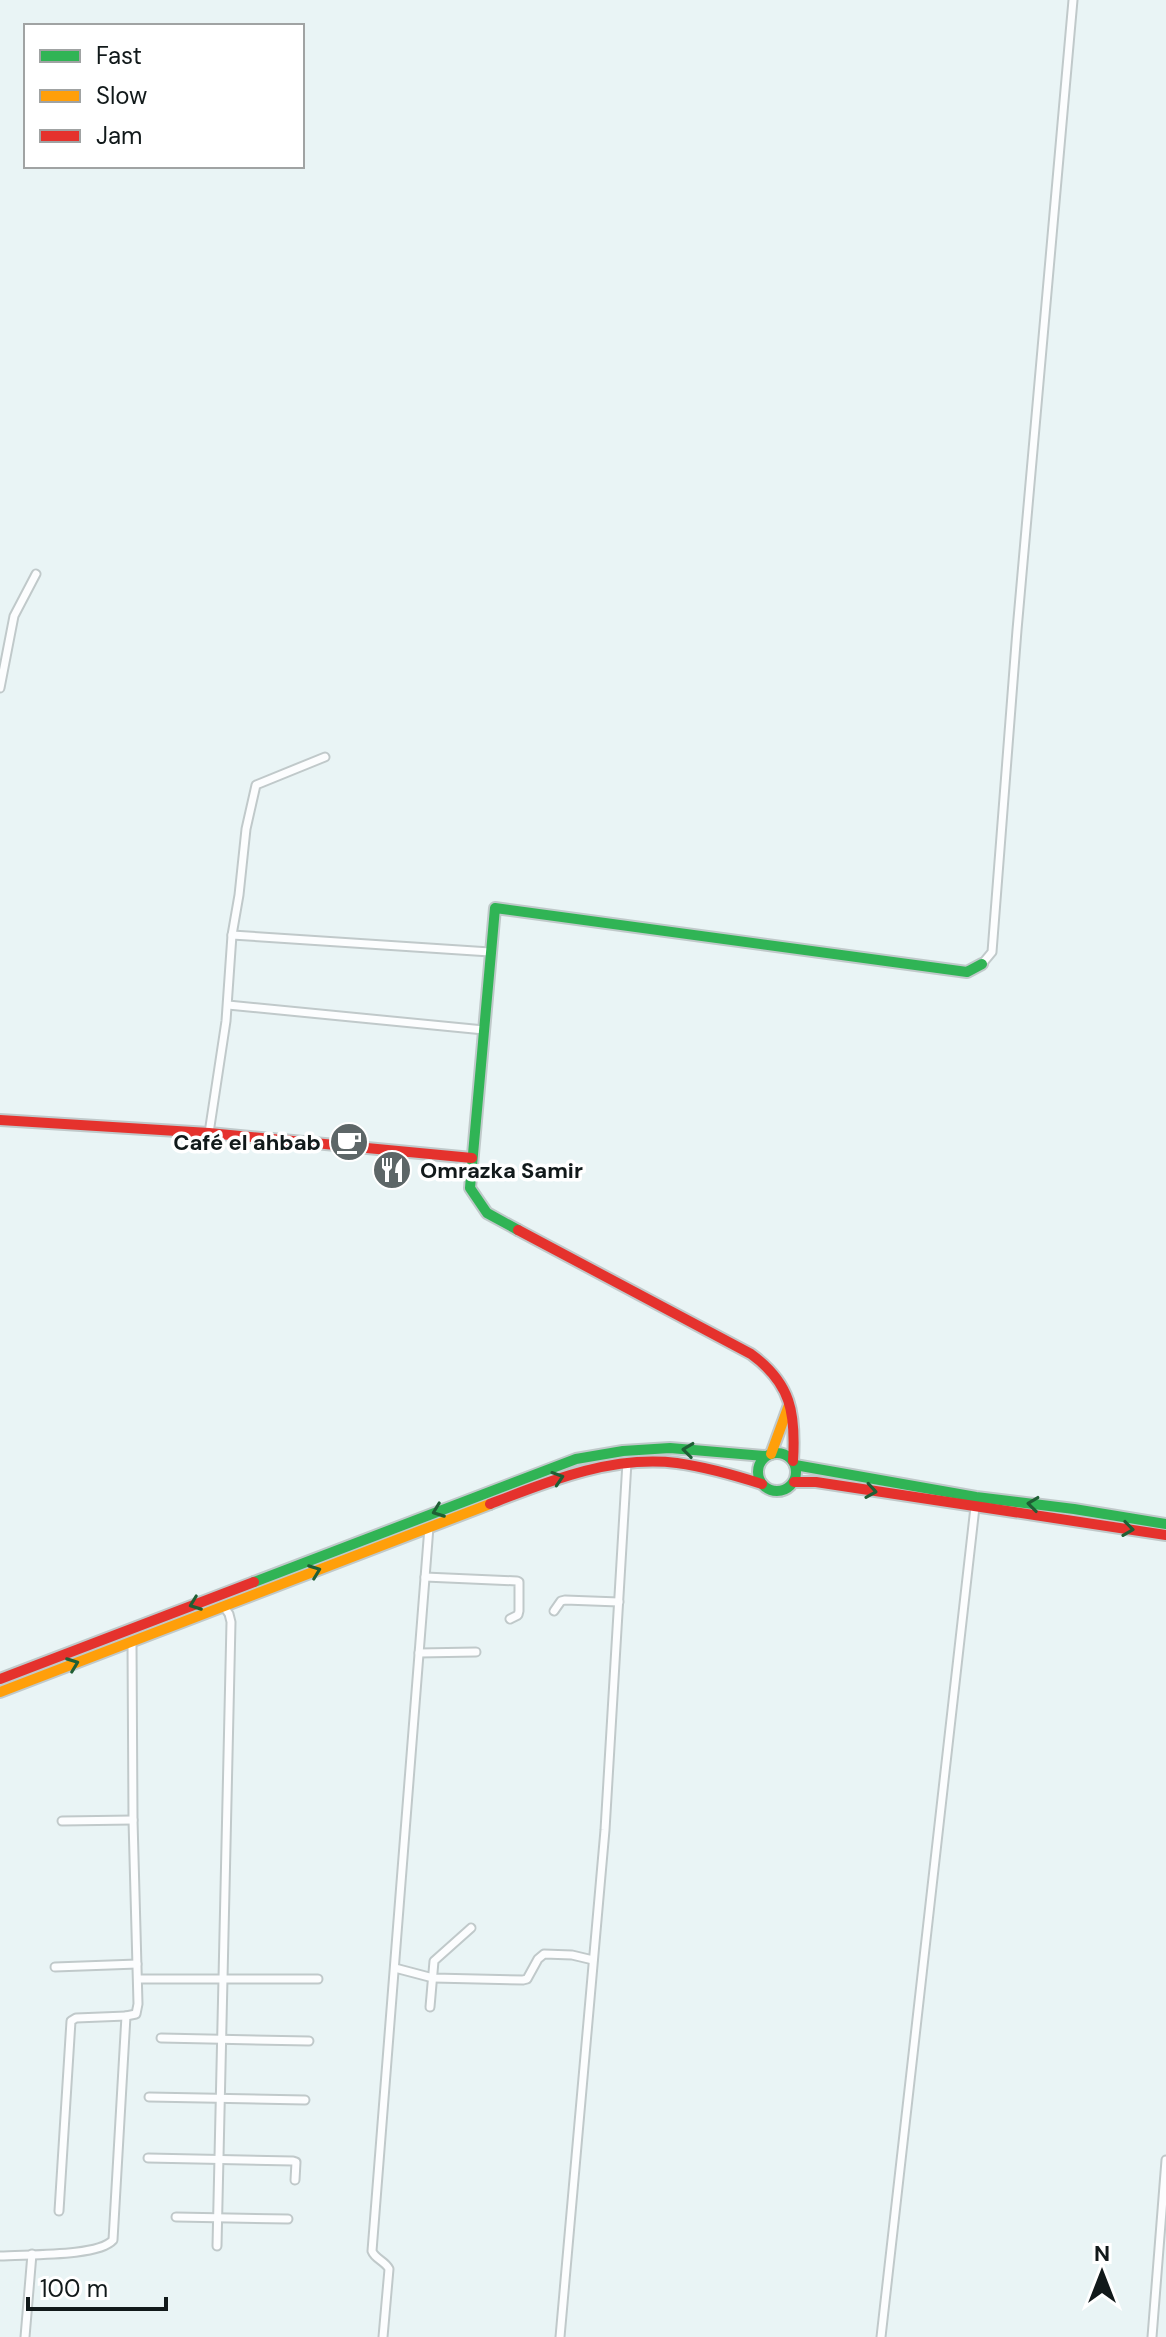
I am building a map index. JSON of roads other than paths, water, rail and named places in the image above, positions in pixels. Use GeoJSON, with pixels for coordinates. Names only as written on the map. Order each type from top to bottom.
{"type":"FeatureCollection","features":[{"type":"Feature","properties":{"kind":"main road"},"geometry":{"type":"LineString","coordinates":[[0,1692],[556,1479],[627,1462],[655,1460],[717,1470],[778,1491],[794,1482],[795,1431],[786,1387],[770,1367],[487,1213],[470,1188],[495,908],[967,972],[982,964]]}},
{"type":"Feature","properties":{"kind":"main road"},"geometry":{"type":"LineString","coordinates":[[0,1120],[209,1133],[472,1158]]}},
{"type":"Feature","properties":{"kind":"main road"},"geometry":{"type":"LineString","coordinates":[[762,1484],[758,1469],[768,1455],[789,1405]]}},
{"type":"Feature","properties":{"kind":"main road"},"geometry":{"type":"LineString","coordinates":[[0,1679],[576,1459],[623,1451],[670,1448],[783,1454],[794,1463],[976,1497],[1166,1524]]}},
{"type":"Feature","properties":{"kind":"main road"},"geometry":{"type":"LineString","coordinates":[[794,1482],[816,1482],[1166,1535]]}},
{"type":"Feature","properties":{"kind":"street"},"geometry":{"type":"LineString","coordinates":[[982,964],[992,952],[1073,0]]}},
{"type":"Feature","properties":{"kind":"street"},"geometry":{"type":"LineString","coordinates":[[0,688],[14,616],[36,574]]}},
{"type":"Feature","properties":{"kind":"street"},"geometry":{"type":"LineString","coordinates":[[209,1133],[228,1005],[232,935],[246,829],[256,785],[325,757]]}},
{"type":"Feature","properties":{"kind":"street"},"geometry":{"type":"LineString","coordinates":[[232,935],[490,952]]}},
{"type":"Feature","properties":{"kind":"street"},"geometry":{"type":"LineString","coordinates":[[228,1005],[484,1030]]}},
{"type":"Feature","properties":{"kind":"street"},"geometry":{"type":"LineString","coordinates":[[560,2337],[605,1830],[627,1462]]}},
{"type":"Feature","properties":{"kind":"street"},"geometry":{"type":"LineString","coordinates":[[881,2337],[975,1507]]}},
{"type":"Feature","properties":{"kind":"street"},"geometry":{"type":"LineString","coordinates":[[383,2337],[389,2269],[372,2251],[429,1527]]}},
{"type":"Feature","properties":{"kind":"street"},"geometry":{"type":"LineString","coordinates":[[425,1577],[517,1581],[519,1611],[510,1619]]}},
{"type":"Feature","properties":{"kind":"street"},"geometry":{"type":"LineString","coordinates":[[554,1611],[565,1600],[619,1602]]}},
{"type":"Feature","properties":{"kind":"street"},"geometry":{"type":"LineString","coordinates":[[217,2246],[231,1622],[223,1606]]}},
{"type":"Feature","properties":{"kind":"street"},"geometry":{"type":"LineString","coordinates":[[59,2211],[71,2021],[76,2018],[126,2016],[136,2014],[138,2010],[132,1642]]}},
{"type":"Feature","properties":{"kind":"street"},"geometry":{"type":"LineString","coordinates":[[419,1653],[476,1652]]}},
{"type":"Feature","properties":{"kind":"street"},"geometry":{"type":"LineString","coordinates":[[62,1821],[133,1820]]}},
{"type":"Feature","properties":{"kind":"street"},"geometry":{"type":"LineString","coordinates":[[430,2007],[434,1961],[471,1928]]}},
{"type":"Feature","properties":{"kind":"street"},"geometry":{"type":"LineString","coordinates":[[395,1968],[433,1978],[523,1980],[527,1979],[544,1954],[572,1955],[593,1960]]}},
{"type":"Feature","properties":{"kind":"street"},"geometry":{"type":"LineString","coordinates":[[55,1967],[137,1964]]}},
{"type":"Feature","properties":{"kind":"street"},"geometry":{"type":"LineString","coordinates":[[138,1979],[318,1979]]}},
{"type":"Feature","properties":{"kind":"street"},"geometry":{"type":"LineString","coordinates":[[0,2256],[89,2251],[108,2245],[113,2240],[126,2016]]}},
{"type":"Feature","properties":{"kind":"street"},"geometry":{"type":"LineString","coordinates":[[161,2038],[309,2041]]}},
{"type":"Feature","properties":{"kind":"street"},"geometry":{"type":"LineString","coordinates":[[149,2097],[305,2100]]}},
{"type":"Feature","properties":{"kind":"street"},"geometry":{"type":"LineString","coordinates":[[148,2158],[296,2162],[295,2180]]}},
{"type":"Feature","properties":{"kind":"street"},"geometry":{"type":"LineString","coordinates":[[1152,2337],[1166,2160]]}},
{"type":"Feature","properties":{"kind":"street"},"geometry":{"type":"LineString","coordinates":[[176,2217],[288,2219]]}},
{"type":"Feature","properties":{"kind":"street"},"geometry":{"type":"LineString","coordinates":[[25,2337],[32,2254]]}},
{"type":"Feature","properties":{"kind":"place","name":"Café el ahbab"},"geometry":{"type":"Point","coordinates":[349,1142]}},
{"type":"Feature","properties":{"kind":"place","name":"Omrazka Samir"},"geometry":{"type":"Point","coordinates":[392,1170]}}]}
